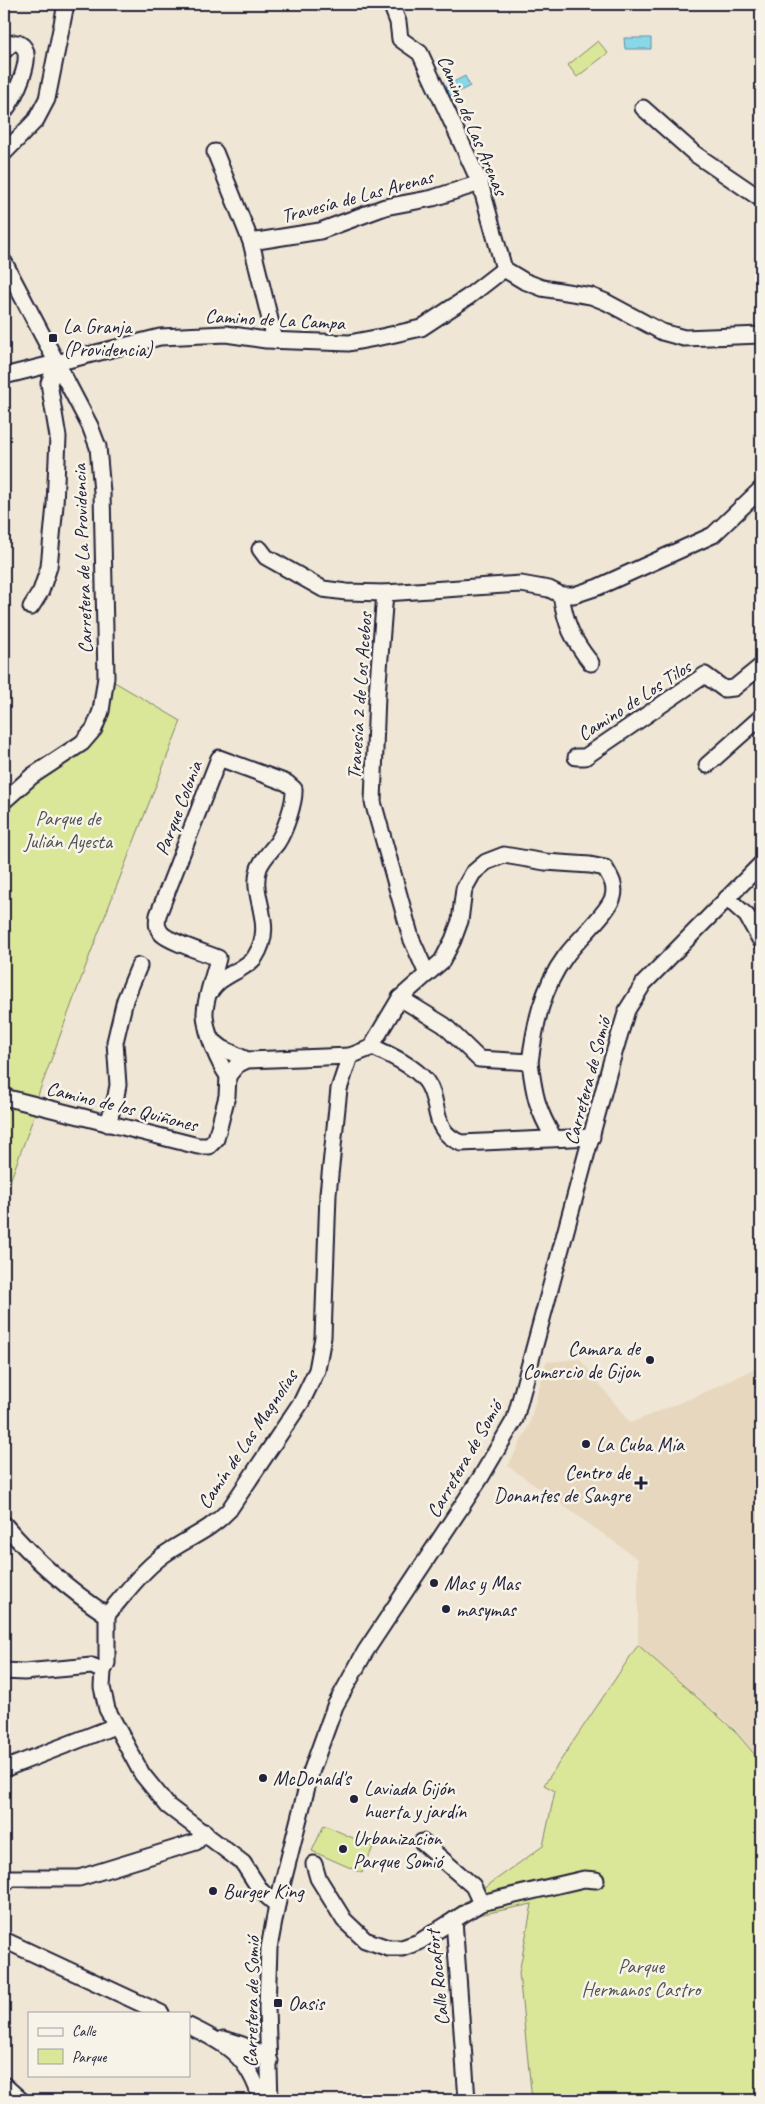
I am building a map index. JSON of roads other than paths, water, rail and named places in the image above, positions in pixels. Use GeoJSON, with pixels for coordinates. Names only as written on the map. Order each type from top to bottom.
{"type":"FeatureCollection","features":[{"type":"Feature","properties":{"kind":"street"},"geometry":{"type":"LineString","coordinates":[[4,153],[36,120],[47,99],[66,4]]}},
{"type":"Feature","properties":{"kind":"street","name":"Camino de Las Arenas"},"geometry":{"type":"LineString","coordinates":[[391,4],[398,22],[400,39],[420,53],[480,183],[504,269]]}},
{"type":"Feature","properties":{"kind":"street"},"geometry":{"type":"LineString","coordinates":[[4,51],[12,43],[18,43],[26,52],[26,60],[16,94],[4,112]]}},
{"type":"Feature","properties":{"kind":"street"},"geometry":{"type":"LineString","coordinates":[[643,108],[695,154],[761,199]]}},
{"type":"Feature","properties":{"kind":"street"},"geometry":{"type":"LineString","coordinates":[[214,152],[251,242],[274,340]]}},
{"type":"Feature","properties":{"kind":"street","name":"Travesía de Las Arenas"},"geometry":{"type":"LineString","coordinates":[[251,242],[320,231],[385,207],[433,198],[480,183]]}},
{"type":"Feature","properties":{"kind":"street","name":"Carretera de La Providencia"},"geometry":{"type":"LineString","coordinates":[[4,262],[90,426],[98,447],[102,492],[106,676],[101,711],[94,729],[82,743],[32,776],[4,801]]}},
{"type":"Feature","properties":{"kind":"street"},"geometry":{"type":"LineString","coordinates":[[504,269],[524,281],[542,288],[591,296],[662,332],[684,338],[761,335]]}},
{"type":"Feature","properties":{"kind":"street","name":"Camino de La Campa"},"geometry":{"type":"LineString","coordinates":[[4,376],[160,337],[226,334],[274,340],[349,343],[420,328],[468,297],[504,269]]}},
{"type":"Feature","properties":{"kind":"street"},"geometry":{"type":"LineString","coordinates":[[31,608],[41,591],[49,567],[55,505],[58,437],[49,383],[57,363]]}},
{"type":"Feature","properties":{"kind":"street"},"geometry":{"type":"LineString","coordinates":[[260,549],[266,556],[323,589],[346,592],[386,593],[520,584],[549,589],[561,595],[574,595],[598,587],[713,535],[761,489]]}},
{"type":"Feature","properties":{"kind":"street","name":"Travesía 2 de Los Acebos"},"geometry":{"type":"LineString","coordinates":[[386,593],[377,695],[373,802],[411,938],[427,974]]}},
{"type":"Feature","properties":{"kind":"street"},"geometry":{"type":"LineString","coordinates":[[561,595],[566,622],[577,645],[591,663]]}},
{"type":"Feature","properties":{"kind":"street","name":"Camino de Los Tilos"},"geometry":{"type":"LineString","coordinates":[[576,757],[585,757],[705,675],[724,689],[734,688],[761,666]]}},
{"type":"Feature","properties":{"kind":"street"},"geometry":{"type":"LineString","coordinates":[[707,765],[761,717]]}},
{"type":"Feature","properties":{"kind":"street","name":"Parque Colonia"},"geometry":{"type":"LineString","coordinates":[[210,992],[219,982],[254,959],[262,941],[264,922],[258,879],[259,868],[278,841],[294,798],[294,789],[287,783],[219,758],[158,915],[157,925],[162,934],[170,938],[242,966]]}},
{"type":"Feature","properties":{"kind":"street"},"geometry":{"type":"LineString","coordinates":[[373,1047],[375,1040],[400,998],[442,961],[454,940],[460,921],[464,889],[473,873],[486,862],[504,855],[545,862],[606,868],[613,882],[613,897],[604,913],[585,932],[563,959],[544,994],[535,1025],[530,1062],[533,1088],[541,1117],[554,1138]]}},
{"type":"Feature","properties":{"kind":"street","name":"Carretera de Somió"},"geometry":{"type":"LineString","coordinates":[[270,2100],[267,2008],[269,1948],[277,1905],[310,1774],[335,1706],[365,1652],[481,1477],[515,1419],[611,1062],[627,1010],[644,983],[761,864]]}},
{"type":"Feature","properties":{"kind":"street"},"geometry":{"type":"LineString","coordinates":[[727,898],[748,916],[761,941]]}},
{"type":"Feature","properties":{"kind":"street"},"geometry":{"type":"LineString","coordinates":[[218,958],[205,1014],[215,1055],[228,1076],[237,1065],[247,1060],[350,1056],[373,1047],[390,1055],[419,1074],[427,1082],[443,1131],[449,1139],[461,1143],[592,1137]]}},
{"type":"Feature","properties":{"kind":"street"},"geometry":{"type":"LineString","coordinates":[[108,1124],[118,1085],[115,1042],[125,1000],[139,966]]}},
{"type":"Feature","properties":{"kind":"street"},"geometry":{"type":"LineString","coordinates":[[400,998],[444,1025],[479,1059],[530,1062]]}},
{"type":"Feature","properties":{"kind":"street"},"geometry":{"type":"LineString","coordinates":[[212,1040],[222,1048],[247,1060]]}},
{"type":"Feature","properties":{"kind":"street","name":"Camín de Las Magnolias"},"geometry":{"type":"LineString","coordinates":[[107,1615],[146,1570],[163,1556],[206,1531],[228,1510],[302,1401],[317,1370],[323,1337],[328,1194],[338,1097],[350,1056]]}},
{"type":"Feature","properties":{"kind":"street","name":"Camino de los Quiñones"},"geometry":{"type":"LineString","coordinates":[[4,1097],[198,1146],[209,1146],[216,1139],[227,1096],[228,1076]]}},
{"type":"Feature","properties":{"kind":"street"},"geometry":{"type":"LineString","coordinates":[[4,1524],[22,1545],[90,1604],[107,1615],[107,1663],[102,1671],[102,1687],[107,1710],[142,1774],[168,1806],[205,1832],[243,1863],[261,1891],[277,1905]]}},
{"type":"Feature","properties":{"kind":"street"},"geometry":{"type":"LineString","coordinates":[[4,1671],[24,1672],[92,1666],[102,1671]]}},
{"type":"Feature","properties":{"kind":"street"},"geometry":{"type":"LineString","coordinates":[[4,1770],[115,1726]]}},
{"type":"Feature","properties":{"kind":"street"},"geometry":{"type":"LineString","coordinates":[[4,1885],[11,1878],[79,1878],[196,1842],[205,1832]]}},
{"type":"Feature","properties":{"kind":"street"},"geometry":{"type":"LineString","coordinates":[[422,1842],[473,1886],[481,1903]]}},
{"type":"Feature","properties":{"kind":"street","name":"Calle Rocafort"},"geometry":{"type":"LineString","coordinates":[[314,1864],[318,1878],[344,1920],[365,1940],[388,1948],[402,1948],[419,1942],[454,1920],[467,2100]]}},
{"type":"Feature","properties":{"kind":"street"},"geometry":{"type":"LineString","coordinates":[[454,1920],[481,1903],[584,1879],[596,1880]]}},
{"type":"Feature","properties":{"kind":"street"},"geometry":{"type":"LineString","coordinates":[[4,1940],[159,2012]]}},
{"type":"Feature","properties":{"kind":"street"},"geometry":{"type":"LineString","coordinates":[[234,2045],[258,2033],[267,2008]]}},
{"type":"Feature","properties":{"kind":"street"},"geometry":{"type":"LineString","coordinates":[[190,2026],[234,2045],[258,2059],[270,2062]]}},
{"type":"Feature","properties":{"kind":"street"},"geometry":{"type":"LineString","coordinates":[[234,2045],[252,2072],[261,2100]]}},
{"type":"Feature","properties":{"kind":"street"},"geometry":{"type":"LineString","coordinates":[[6,2087],[21,2100]]}},
{"type":"Feature","properties":{"kind":"water"},"geometry":{"type":"Polygon","coordinates":[[[624,38],[651,38],[651,49],[625,49],[624,38]]]}},
{"type":"Feature","properties":{"kind":"water"},"geometry":{"type":"Polygon","coordinates":[[[465,76],[470,86],[449,97],[444,87],[465,76]]]}},
{"type":"Feature","properties":{"kind":"place","name":"La Granja (Providencia)"},"geometry":{"type":"Point","coordinates":[53,338]}},
{"type":"Feature","properties":{"kind":"place","name":"Camara de Comercio de Gijon"},"geometry":{"type":"Point","coordinates":[650,1360]}},
{"type":"Feature","properties":{"kind":"place","name":"La Cuba Mía"},"geometry":{"type":"Point","coordinates":[586,1444]}},
{"type":"Feature","properties":{"kind":"place","name":"Centro de Donantes de Sangre"},"geometry":{"type":"Point","coordinates":[641,1483]}},
{"type":"Feature","properties":{"kind":"place","name":"Mas y Mas"},"geometry":{"type":"Point","coordinates":[434,1583]}},
{"type":"Feature","properties":{"kind":"place","name":"masymas"},"geometry":{"type":"Point","coordinates":[446,1609]}},
{"type":"Feature","properties":{"kind":"place","name":"McDonald's"},"geometry":{"type":"Point","coordinates":[263,1778]}},
{"type":"Feature","properties":{"kind":"place","name":"Laviada Gijón huerta y jardín"},"geometry":{"type":"Point","coordinates":[354,1799]}},
{"type":"Feature","properties":{"kind":"place","name":"Urbanizacion Parque Somió"},"geometry":{"type":"Point","coordinates":[343,1849]}},
{"type":"Feature","properties":{"kind":"place","name":"Burger King"},"geometry":{"type":"Point","coordinates":[213,1891]}},
{"type":"Feature","properties":{"kind":"place","name":"Oasis"},"geometry":{"type":"Point","coordinates":[278,2003]}},
{"type":"Feature","properties":{"kind":"park label","name":"Parque de Julián Ayesta"},"geometry":{"type":"Point","coordinates":[68,830]}},
{"type":"Feature","properties":{"kind":"park label","name":"Parque Hermanos Castro"},"geometry":{"type":"Point","coordinates":[641,1978]}}]}
